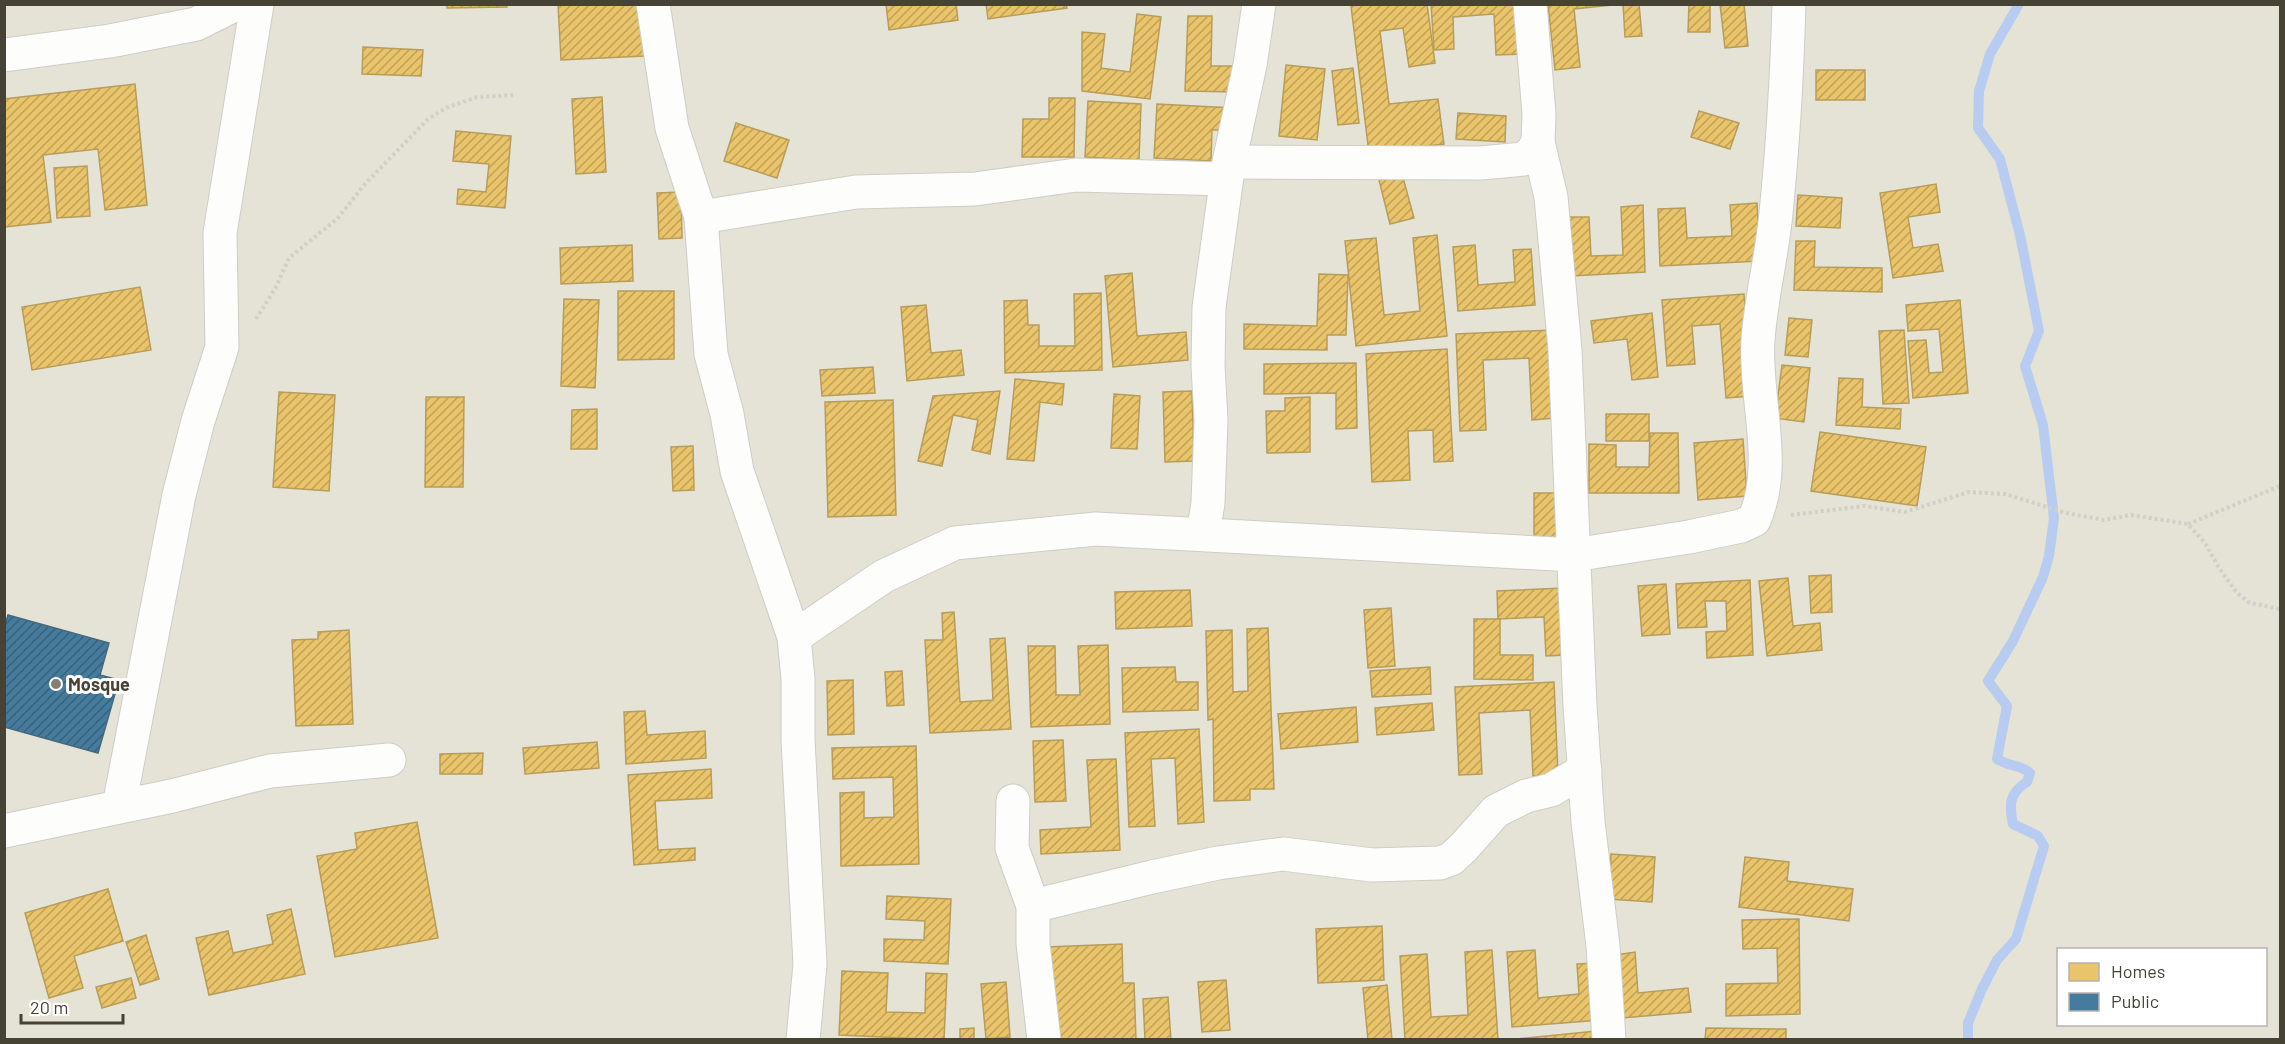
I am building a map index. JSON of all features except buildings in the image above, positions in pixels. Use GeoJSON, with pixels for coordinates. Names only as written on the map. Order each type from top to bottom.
{"type":"FeatureCollection","features":[{"type":"Feature","properties":{"kind":"street"},"geometry":{"type":"LineString","coordinates":[[4,55],[110,41],[196,24],[236,4]]}},
{"type":"Feature","properties":{"kind":"street"},"geometry":{"type":"LineString","coordinates":[[119,806],[178,495],[198,421],[222,347],[220,233],[257,4]]}},
{"type":"Feature","properties":{"kind":"street"},"geometry":{"type":"LineString","coordinates":[[653,4],[672,128],[700,217],[711,354],[727,414],[737,471],[794,637],[798,679],[798,740],[810,963],[803,1040]]}},
{"type":"Feature","properties":{"kind":"street"},"geometry":{"type":"LineString","coordinates":[[1203,534],[1208,503],[1211,420],[1208,366],[1209,307],[1227,170],[1250,65],[1259,4]]}},
{"type":"Feature","properties":{"kind":"street"},"geometry":{"type":"LineString","coordinates":[[1530,4],[1539,114],[1538,142],[1551,197],[1565,350],[1580,706],[1588,822],[1603,946],[1609,1040]]}},
{"type":"Feature","properties":{"kind":"street"},"geometry":{"type":"LineString","coordinates":[[794,637],[884,576],[955,543],[1096,529],[1574,555],[1689,537],[1741,526],[1754,520],[1760,506],[1764,471],[1758,342],[1776,215],[1786,88],[1789,4]]}},
{"type":"Feature","properties":{"kind":"street"},"geometry":{"type":"LineString","coordinates":[[700,217],[856,192],[975,189],[1076,175],[1480,163],[1524,159],[1538,142]]}},
{"type":"Feature","properties":{"kind":"street"},"geometry":{"type":"LineString","coordinates":[[4,831],[172,796],[270,771],[389,760]]}},
{"type":"Feature","properties":{"kind":"street"},"geometry":{"type":"LineString","coordinates":[[1033,906],[1218,863],[1283,854],[1372,865],[1440,863],[1451,859],[1463,848],[1496,811],[1526,796],[1551,790],[1585,770]]}},
{"type":"Feature","properties":{"kind":"street"},"geometry":{"type":"LineString","coordinates":[[1013,801],[1012,848],[1033,906],[1033,943],[1044,1040]]}},
{"type":"Feature","properties":{"kind":"path"},"geometry":{"type":"LineString","coordinates":[[222,347],[230,344],[250,329],[276,287],[290,258],[337,219],[365,184],[428,119],[446,108],[477,97],[516,95]]}},
{"type":"Feature","properties":{"kind":"path"},"geometry":{"type":"LineString","coordinates":[[1754,520],[1864,506],[1905,512],[1969,492],[2005,494],[2038,506],[2104,520],[2131,515],[2188,524],[2280,486]]}},
{"type":"Feature","properties":{"kind":"path"},"geometry":{"type":"LineString","coordinates":[[2188,524],[2205,543],[2237,594],[2250,603],[2280,609]]}},
{"type":"Feature","properties":{"kind":"shaded area"},"geometry":{"type":"Polygon","coordinates":[[[5,5],[2280,5],[2280,1039],[5,1040],[5,5]]]}},
{"type":"Feature","properties":{"kind":"waterway"},"geometry":{"type":"LineString","coordinates":[[1968,1040],[1968,1023],[1982,989],[1997,960],[2016,939],[2044,846],[2038,836],[2013,824],[2012,800],[2021,786],[2027,782],[2030,773],[1997,759],[2007,706],[1988,681],[2013,641],[2043,577],[2049,556],[2054,518],[2043,425],[2025,366],[2039,331],[2020,235],[2000,159],[1978,128],[1979,91],[1990,54],[2019,4]]}},
{"type":"Feature","properties":{"kind":"place","name":"Mosque"},"geometry":{"type":"Point","coordinates":[56,684]}}]}
